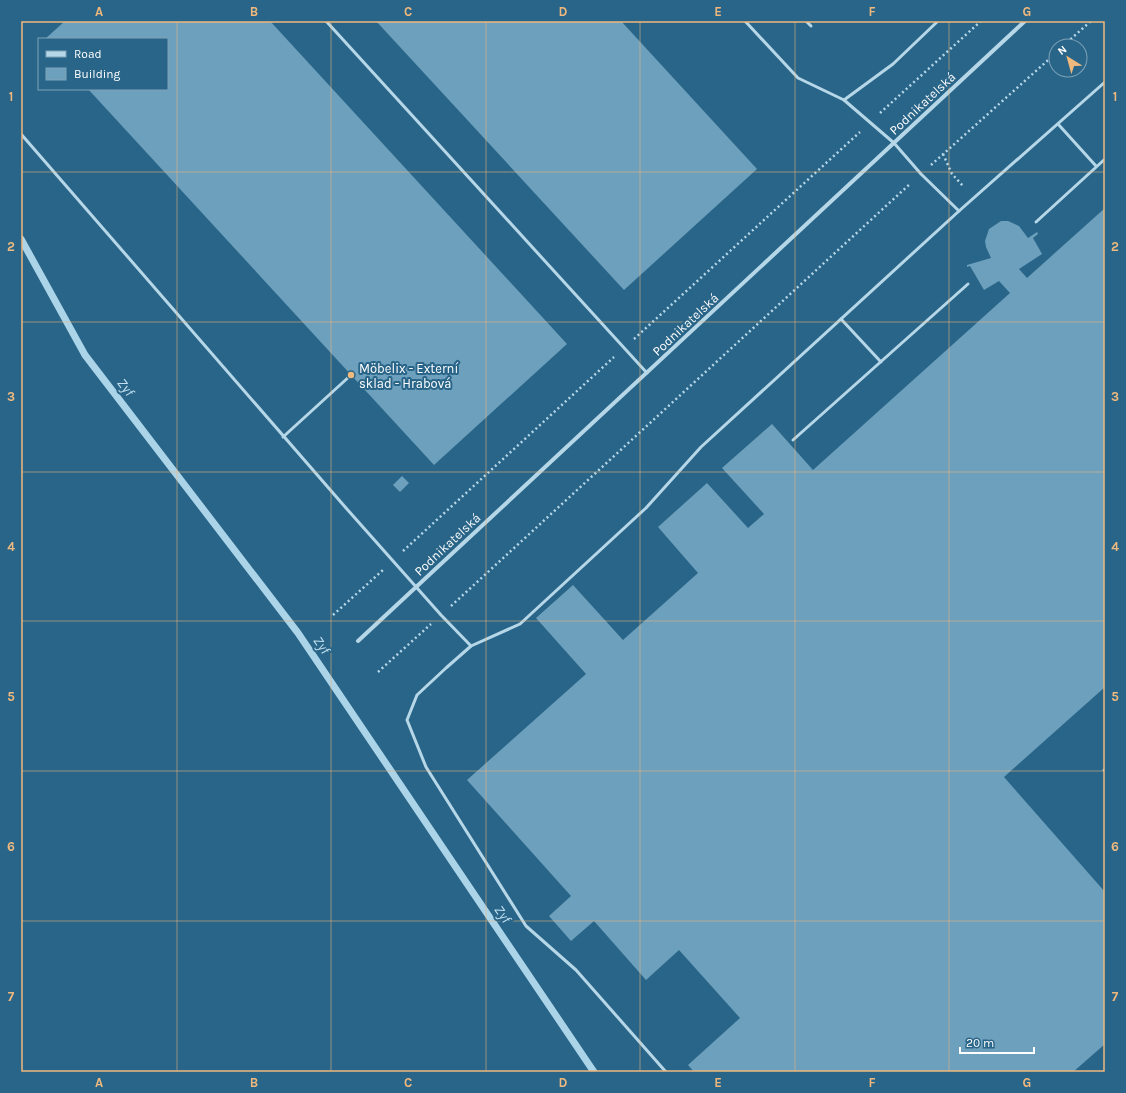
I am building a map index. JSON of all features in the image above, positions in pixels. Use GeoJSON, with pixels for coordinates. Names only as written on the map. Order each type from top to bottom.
{"type":"FeatureCollection","features":[{"type":"Feature","properties":{"kind":"street","name":"Podnikatelská"},"geometry":{"type":"LineString","coordinates":[[358,641],[1025,21]]}},
{"type":"Feature","properties":{"kind":"lane"},"geometry":{"type":"LineString","coordinates":[[326,21],[625,347],[647,373]]}},
{"type":"Feature","properties":{"kind":"lane"},"geometry":{"type":"LineString","coordinates":[[745,21],[798,78],[844,100],[894,143],[921,174],[959,211]]}},
{"type":"Feature","properties":{"kind":"lane"},"geometry":{"type":"LineString","coordinates":[[806,21],[811,26]]}},
{"type":"Feature","properties":{"kind":"lane"},"geometry":{"type":"LineString","coordinates":[[844,100],[893,64],[938,21]]}},
{"type":"Feature","properties":{"kind":"lane"},"geometry":{"type":"LineString","coordinates":[[666,1072],[576,970],[526,926],[426,767],[407,720],[417,695],[471,646],[520,624],[646,508],[701,447],[959,211],[1105,82]]}},
{"type":"Feature","properties":{"kind":"lane"},"geometry":{"type":"LineString","coordinates":[[1058,124],[1096,166]]}},
{"type":"Feature","properties":{"kind":"lane"},"geometry":{"type":"LineString","coordinates":[[21,134],[283,437],[392,561],[471,646]]}},
{"type":"Feature","properties":{"kind":"lane"},"geometry":{"type":"LineString","coordinates":[[1036,222],[1105,158]]}},
{"type":"Feature","properties":{"kind":"lane"},"geometry":{"type":"LineString","coordinates":[[793,440],[968,284]]}},
{"type":"Feature","properties":{"kind":"lane"},"geometry":{"type":"LineString","coordinates":[[841,319],[881,362]]}},
{"type":"Feature","properties":{"kind":"lane"},"geometry":{"type":"LineString","coordinates":[[283,437],[351,374]]}},
{"type":"Feature","properties":{"kind":"path"},"geometry":{"type":"LineString","coordinates":[[333,615],[981,21]]}},
{"type":"Feature","properties":{"kind":"path"},"geometry":{"type":"LineString","coordinates":[[1072,38],[1091,21]]}},
{"type":"Feature","properties":{"kind":"path"},"geometry":{"type":"LineString","coordinates":[[378,672],[921,174],[1048,60]]}},
{"type":"Feature","properties":{"kind":"path"},"geometry":{"type":"LineString","coordinates":[[943,154],[952,174],[974,198]]}},
{"type":"Feature","properties":{"kind":"building"},"geometry":{"type":"Polygon","coordinates":[[[65,21],[270,21],[567,344],[434,465],[89,90],[168,90],[168,38],[46,38],[65,21]]]}},
{"type":"Feature","properties":{"kind":"building"},"geometry":{"type":"Polygon","coordinates":[[[376,21],[621,21],[757,169],[624,290],[376,21]]]}},
{"type":"Feature","properties":{"kind":"building"},"geometry":{"type":"Polygon","coordinates":[[[1105,208],[1105,687],[1004,777],[1105,892],[1105,1044],[1073,1072],[694,1072],[688,1065],[740,1018],[679,950],[646,980],[594,921],[571,941],[549,916],[571,896],[467,780],[586,674],[536,618],[573,585],[623,640],[698,573],[658,527],[707,483],[748,528],[764,514],[722,468],[772,424],[813,470],[1010,293],[999,281],[984,290],[970,266],[967,267],[967,265],[991,258],[985,241],[989,229],[1001,221],[1008,221],[1019,226],[1028,238],[1037,232],[1038,234],[1033,238],[1042,254],[1019,269],[1027,278],[1105,208]]]}},
{"type":"Feature","properties":{"kind":"building"},"geometry":{"type":"Polygon","coordinates":[[[402,476],[409,483],[400,492],[393,485],[402,476]]]}},
{"type":"Feature","properties":{"kind":"waterway","name":"Zyf"},"geometry":{"type":"LineString","coordinates":[[21,239],[85,355],[298,633],[594,1072]]}},
{"type":"Feature","properties":{"kind":"place","name":"Möbelix - Externí sklad - Hrabová"},"geometry":{"type":"Point","coordinates":[351,375]}}]}
